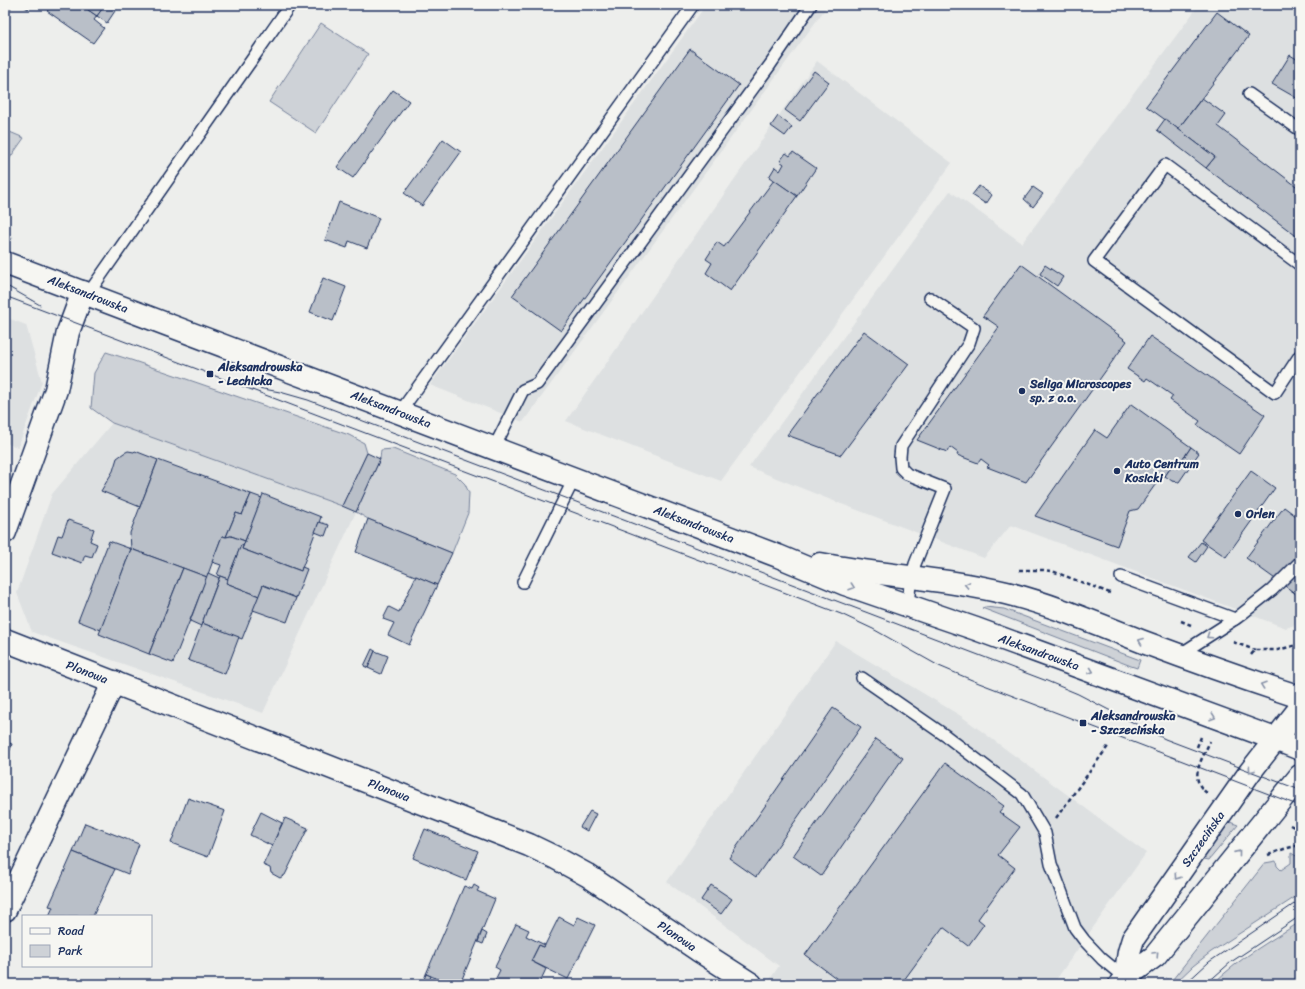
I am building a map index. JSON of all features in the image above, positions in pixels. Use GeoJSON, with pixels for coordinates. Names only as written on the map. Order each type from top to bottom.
{"type":"FeatureCollection","features":[{"type":"Feature","properties":{"kind":"main road","name":"Aleksandrowska"},"geometry":{"type":"LineString","coordinates":[[5,263],[778,556],[845,584],[983,632],[1300,749]]}},
{"type":"Feature","properties":{"kind":"main road"},"geometry":{"type":"LineString","coordinates":[[5,532],[56,390],[68,332],[86,293]]}},
{"type":"Feature","properties":{"kind":"main road","name":"Aleksandrowska"},"geometry":{"type":"LineString","coordinates":[[778,556],[866,572],[979,587],[1021,597],[1179,655],[1300,697]]}},
{"type":"Feature","properties":{"kind":"main road","name":"Plonowa"},"geometry":{"type":"LineString","coordinates":[[5,640],[501,833],[556,858],[588,875],[751,984]]}},
{"type":"Feature","properties":{"kind":"main road"},"geometry":{"type":"LineString","coordinates":[[5,910],[114,682]]}},
{"type":"Feature","properties":{"kind":"main road","name":"Szczecińska"},"geometry":{"type":"LineString","coordinates":[[1122,981],[1133,939],[1242,784],[1300,708]]}},
{"type":"Feature","properties":{"kind":"main road"},"geometry":{"type":"LineString","coordinates":[[1122,981],[1155,956],[1300,776]]}},
{"type":"Feature","properties":{"kind":"lane"},"geometry":{"type":"LineString","coordinates":[[86,293],[290,5]]}},
{"type":"Feature","properties":{"kind":"lane"},"geometry":{"type":"LineString","coordinates":[[400,412],[693,5]]}},
{"type":"Feature","properties":{"kind":"lane"},"geometry":{"type":"LineString","coordinates":[[494,448],[523,390],[537,384],[812,5]]}},
{"type":"Feature","properties":{"kind":"lane"},"geometry":{"type":"LineString","coordinates":[[1249,94],[1300,130]]}},
{"type":"Feature","properties":{"kind":"lane"},"geometry":{"type":"LineString","coordinates":[[1300,265],[1164,165],[1094,261],[1276,393],[1300,356]]}},
{"type":"Feature","properties":{"kind":"lane"},"geometry":{"type":"LineString","coordinates":[[908,606],[911,577],[945,489],[907,474],[901,468],[901,446],[969,343],[974,328],[930,298]]}},
{"type":"Feature","properties":{"kind":"lane"},"geometry":{"type":"LineString","coordinates":[[523,582],[574,479]]}},
{"type":"Feature","properties":{"kind":"lane"},"geometry":{"type":"LineString","coordinates":[[1179,655],[1237,618],[1272,590],[1300,562]]}},
{"type":"Feature","properties":{"kind":"lane"},"geometry":{"type":"LineString","coordinates":[[1121,577],[1237,618]]}},
{"type":"Feature","properties":{"kind":"lane"},"geometry":{"type":"LineString","coordinates":[[862,678],[946,736],[1022,794],[1045,833],[1051,864],[1075,928],[1084,940],[1122,981]]}},
{"type":"Feature","properties":{"kind":"path"},"geometry":{"type":"LineString","coordinates":[[5,236],[12,239]]}},
{"type":"Feature","properties":{"kind":"path"},"geometry":{"type":"LineString","coordinates":[[1016,570],[1052,571],[1111,594]]}},
{"type":"Feature","properties":{"kind":"path"},"geometry":{"type":"LineString","coordinates":[[1177,619],[1211,634],[1255,650],[1278,650],[1300,644]]}},
{"type":"Feature","properties":{"kind":"path"},"geometry":{"type":"LineString","coordinates":[[1246,660],[1255,650]]}},
{"type":"Feature","properties":{"kind":"path"},"geometry":{"type":"LineString","coordinates":[[1196,747],[1203,732]]}},
{"type":"Feature","properties":{"kind":"path"},"geometry":{"type":"LineString","coordinates":[[1212,738],[1197,772],[1197,778],[1198,784],[1202,790],[1213,796]]}},
{"type":"Feature","properties":{"kind":"path"},"geometry":{"type":"LineString","coordinates":[[1045,833],[1109,745]]}},
{"type":"Feature","properties":{"kind":"path"},"geometry":{"type":"LineString","coordinates":[[1286,823],[1300,830]]}},
{"type":"Feature","properties":{"kind":"shaded area"},"geometry":{"type":"Polygon","coordinates":[[[706,5],[828,5],[523,422],[430,385],[706,5]]]}},
{"type":"Feature","properties":{"kind":"shaded area"},"geometry":{"type":"Polygon","coordinates":[[[1199,5],[1300,5],[1300,623],[1286,628],[1011,525],[984,558],[749,467],[950,191],[1022,243],[1199,5]]]}},
{"type":"Feature","properties":{"kind":"shaded area"},"geometry":{"type":"Polygon","coordinates":[[[817,61],[952,163],[721,481],[566,421],[817,61]]]}},
{"type":"Feature","properties":{"kind":"shaded area"},"geometry":{"type":"Polygon","coordinates":[[[5,317],[26,325],[42,382],[18,447],[5,443],[5,317]]]}},
{"type":"Feature","properties":{"kind":"shaded area"},"geometry":{"type":"Polygon","coordinates":[[[112,423],[356,512],[263,713],[32,632],[17,593],[52,494],[112,423]]]}},
{"type":"Feature","properties":{"kind":"shaded area"},"geometry":{"type":"Polygon","coordinates":[[[836,641],[961,716],[1146,853],[1053,984],[778,984],[770,979],[779,966],[667,882],[836,641]]]}},
{"type":"Feature","properties":{"kind":"green space"},"geometry":{"type":"Polygon","coordinates":[[[321,23],[368,54],[316,133],[269,102],[321,23]]]}},
{"type":"Feature","properties":{"kind":"green space"},"geometry":{"type":"Polygon","coordinates":[[[5,130],[24,138],[5,165],[5,130]]]}},
{"type":"Feature","properties":{"kind":"green space"},"geometry":{"type":"Polygon","coordinates":[[[106,352],[349,435],[364,443],[367,453],[342,506],[112,423],[91,408],[94,373],[106,352]]]}},
{"type":"Feature","properties":{"kind":"green space"},"geometry":{"type":"Polygon","coordinates":[[[393,449],[455,474],[465,484],[469,493],[468,513],[452,553],[368,519],[356,512],[380,459],[381,450],[393,449]]]}},
{"type":"Feature","properties":{"kind":"green space"},"geometry":{"type":"Polygon","coordinates":[[[982,608],[1004,609],[1140,660],[1137,668],[1131,666],[982,608]]]}},
{"type":"Feature","properties":{"kind":"green space"},"geometry":{"type":"Polygon","coordinates":[[[1227,821],[1238,825],[1209,860],[1204,859],[1203,857],[1227,821]]]}},
{"type":"Feature","properties":{"kind":"green space"},"geometry":{"type":"Polygon","coordinates":[[[1291,853],[1300,858],[1300,894],[1211,952],[1174,984],[1169,984],[1265,863],[1276,861],[1277,866],[1281,870],[1291,863],[1291,853]]]}},
{"type":"Feature","properties":{"kind":"green space"},"geometry":{"type":"Polygon","coordinates":[[[1300,922],[1300,984],[1213,984],[1244,958],[1300,922]]]}},
{"type":"Feature","properties":{"kind":"building"},"geometry":{"type":"Polygon","coordinates":[[[5,5],[13,5],[5,16],[5,5]]]}},
{"type":"Feature","properties":{"kind":"building"},"geometry":{"type":"Polygon","coordinates":[[[22,5],[31,5],[28,9],[22,5]]]}},
{"type":"Feature","properties":{"kind":"building"},"geometry":{"type":"Polygon","coordinates":[[[52,5],[81,5],[97,16],[94,20],[104,28],[93,43],[47,11],[52,5]]]}},
{"type":"Feature","properties":{"kind":"building"},"geometry":{"type":"Polygon","coordinates":[[[81,5],[105,5],[97,16],[81,5]]]}},
{"type":"Feature","properties":{"kind":"building"},"geometry":{"type":"Polygon","coordinates":[[[105,5],[113,5],[117,8],[107,23],[97,16],[105,5]]]}},
{"type":"Feature","properties":{"kind":"building"},"geometry":{"type":"Polygon","coordinates":[[[1217,12],[1249,36],[1178,129],[1146,106],[1217,12]]]}},
{"type":"Feature","properties":{"kind":"building"},"geometry":{"type":"Polygon","coordinates":[[[690,49],[739,85],[561,331],[512,296],[690,49]]]}},
{"type":"Feature","properties":{"kind":"building"},"geometry":{"type":"Polygon","coordinates":[[[1290,55],[1300,61],[1300,100],[1272,84],[1290,55]]]}},
{"type":"Feature","properties":{"kind":"building"},"geometry":{"type":"Polygon","coordinates":[[[814,71],[829,82],[800,121],[785,110],[814,71]]]}},
{"type":"Feature","properties":{"kind":"building"},"geometry":{"type":"Polygon","coordinates":[[[393,90],[409,101],[353,178],[337,167],[393,90]]]}},
{"type":"Feature","properties":{"kind":"building"},"geometry":{"type":"Polygon","coordinates":[[[1202,98],[1226,115],[1218,126],[1300,189],[1299,238],[1206,168],[1215,157],[1178,129],[1202,98]]]}},
{"type":"Feature","properties":{"kind":"building"},"geometry":{"type":"Polygon","coordinates":[[[778,116],[792,127],[785,136],[771,126],[778,116]]]}},
{"type":"Feature","properties":{"kind":"building"},"geometry":{"type":"Polygon","coordinates":[[[1165,119],[1215,157],[1206,168],[1157,130],[1165,119]]]}},
{"type":"Feature","properties":{"kind":"building"},"geometry":{"type":"Polygon","coordinates":[[[443,139],[461,152],[422,206],[404,193],[443,139]]]}},
{"type":"Feature","properties":{"kind":"building"},"geometry":{"type":"Polygon","coordinates":[[[793,152],[816,168],[797,196],[769,177],[775,167],[780,171],[784,164],[780,161],[786,153],[790,156],[793,152]]]}},
{"type":"Feature","properties":{"kind":"building"},"geometry":{"type":"Polygon","coordinates":[[[774,180],[797,196],[730,291],[706,273],[712,263],[706,259],[717,242],[724,247],[774,180]]]}},
{"type":"Feature","properties":{"kind":"building"},"geometry":{"type":"Polygon","coordinates":[[[979,186],[992,195],[986,204],[972,195],[979,186]]]}},
{"type":"Feature","properties":{"kind":"building"},"geometry":{"type":"Polygon","coordinates":[[[1033,187],[1043,194],[1033,207],[1024,199],[1033,187]]]}},
{"type":"Feature","properties":{"kind":"building"},"geometry":{"type":"Polygon","coordinates":[[[339,202],[379,218],[367,248],[349,241],[347,248],[325,240],[339,202]]]}},
{"type":"Feature","properties":{"kind":"building","name":"Seliga Microscopes sp. z o.o."},"geometry":{"type":"Polygon","coordinates":[[[1021,264],[1127,341],[1026,482],[987,467],[989,465],[981,459],[978,463],[957,455],[958,453],[950,447],[947,452],[917,440],[999,327],[983,316],[1021,264]]]}},
{"type":"Feature","properties":{"kind":"building"},"geometry":{"type":"Polygon","coordinates":[[[1045,265],[1063,277],[1057,286],[1040,274],[1045,265]]]}},
{"type":"Feature","properties":{"kind":"building"},"geometry":{"type":"Polygon","coordinates":[[[323,278],[346,287],[333,321],[310,312],[323,278]]]}},
{"type":"Feature","properties":{"kind":"building"},"geometry":{"type":"Polygon","coordinates":[[[864,331],[909,364],[841,455],[787,435],[864,331]]]}},
{"type":"Feature","properties":{"kind":"building"},"geometry":{"type":"Polygon","coordinates":[[[1150,336],[1265,415],[1239,454],[1197,425],[1200,421],[1170,400],[1173,396],[1147,378],[1145,381],[1127,369],[1150,336]]]}},
{"type":"Feature","properties":{"kind":"building","name":"Auto Centrum Kosicki"},"geometry":{"type":"Polygon","coordinates":[[[1131,404],[1191,447],[1179,465],[1172,466],[1165,476],[1160,478],[1138,509],[1130,511],[1117,546],[1035,516],[1095,430],[1107,438],[1131,404]]]}},
{"type":"Feature","properties":{"kind":"building"},"geometry":{"type":"Polygon","coordinates":[[[1191,447],[1199,453],[1179,482],[1172,481],[1165,476],[1172,466],[1179,465],[1191,447]]]}},
{"type":"Feature","properties":{"kind":"building"},"geometry":{"type":"Polygon","coordinates":[[[128,451],[135,451],[158,460],[140,507],[101,491],[113,471],[117,458],[128,451]]]}},
{"type":"Feature","properties":{"kind":"building"},"geometry":{"type":"Polygon","coordinates":[[[367,453],[380,459],[356,512],[342,506],[367,453]]]}},
{"type":"Feature","properties":{"kind":"building"},"geometry":{"type":"Polygon","coordinates":[[[158,460],[251,494],[242,515],[236,513],[226,537],[222,536],[207,577],[131,549],[130,533],[158,460]]]}},
{"type":"Feature","properties":{"kind":"building","name":"Orlen"},"geometry":{"type":"Polygon","coordinates":[[[1251,471],[1275,488],[1226,557],[1201,540],[1251,471]]]}},
{"type":"Feature","properties":{"kind":"building"},"geometry":{"type":"Polygon","coordinates":[[[251,494],[262,498],[245,541],[231,536],[226,537],[236,513],[242,515],[251,494]]]}},
{"type":"Feature","properties":{"kind":"building"},"geometry":{"type":"Polygon","coordinates":[[[263,494],[321,517],[301,571],[242,549],[263,494]]]}},
{"type":"Feature","properties":{"kind":"building"},"geometry":{"type":"Polygon","coordinates":[[[1284,507],[1300,519],[1300,588],[1296,594],[1246,558],[1284,507]]]}},
{"type":"Feature","properties":{"kind":"building"},"geometry":{"type":"Polygon","coordinates":[[[368,519],[452,553],[437,585],[356,552],[368,519]]]}},
{"type":"Feature","properties":{"kind":"building"},"geometry":{"type":"Polygon","coordinates":[[[68,520],[94,529],[90,541],[97,544],[92,557],[85,555],[82,563],[52,552],[58,535],[62,536],[68,520]]]}},
{"type":"Feature","properties":{"kind":"building"},"geometry":{"type":"Polygon","coordinates":[[[319,522],[329,525],[325,536],[315,532],[319,522]]]}},
{"type":"Feature","properties":{"kind":"building"},"geometry":{"type":"Polygon","coordinates":[[[222,536],[231,536],[245,541],[243,546],[241,545],[228,579],[217,575],[221,565],[212,562],[222,536]]]}},
{"type":"Feature","properties":{"kind":"building"},"geometry":{"type":"Polygon","coordinates":[[[109,541],[131,549],[101,630],[78,621],[109,541]]]}},
{"type":"Feature","properties":{"kind":"building"},"geometry":{"type":"Polygon","coordinates":[[[1201,542],[1207,546],[1196,562],[1189,557],[1201,542]]]}},
{"type":"Feature","properties":{"kind":"building"},"geometry":{"type":"Polygon","coordinates":[[[241,545],[243,546],[242,549],[301,571],[302,567],[307,569],[296,598],[263,585],[259,596],[226,583],[241,545]]]}},
{"type":"Feature","properties":{"kind":"building"},"geometry":{"type":"Polygon","coordinates":[[[131,549],[183,568],[149,654],[99,634],[131,549]]]}},
{"type":"Feature","properties":{"kind":"building"},"geometry":{"type":"Polygon","coordinates":[[[183,568],[207,577],[173,663],[149,654],[183,568]]]}},
{"type":"Feature","properties":{"kind":"building"},"geometry":{"type":"Polygon","coordinates":[[[208,573],[219,578],[201,626],[190,621],[208,573]]]}},
{"type":"Feature","properties":{"kind":"building"},"geometry":{"type":"Polygon","coordinates":[[[220,576],[228,579],[226,583],[259,596],[242,639],[202,623],[220,576]]]}},
{"type":"Feature","properties":{"kind":"building"},"geometry":{"type":"Polygon","coordinates":[[[416,576],[437,585],[409,645],[388,635],[394,623],[383,619],[389,607],[399,612],[416,576]]]}},
{"type":"Feature","properties":{"kind":"building"},"geometry":{"type":"Polygon","coordinates":[[[263,585],[296,598],[287,622],[253,610],[263,585]]]}},
{"type":"Feature","properties":{"kind":"building"},"geometry":{"type":"Polygon","coordinates":[[[202,623],[239,637],[225,674],[188,660],[202,623]]]}},
{"type":"Feature","properties":{"kind":"building"},"geometry":{"type":"Polygon","coordinates":[[[372,649],[375,651],[368,668],[364,666],[372,649]]]}},
{"type":"Feature","properties":{"kind":"building"},"geometry":{"type":"Polygon","coordinates":[[[375,651],[388,656],[381,674],[368,668],[375,651]]]}},
{"type":"Feature","properties":{"kind":"building"},"geometry":{"type":"Polygon","coordinates":[[[833,708],[861,727],[756,877],[729,858],[833,708]]]}},
{"type":"Feature","properties":{"kind":"building"},"geometry":{"type":"Polygon","coordinates":[[[876,739],[903,758],[821,876],[793,856],[876,739]]]}},
{"type":"Feature","properties":{"kind":"building"},"geometry":{"type":"Polygon","coordinates":[[[5,741],[12,744],[5,765],[5,741]]]}},
{"type":"Feature","properties":{"kind":"building"},"geometry":{"type":"Polygon","coordinates":[[[945,763],[1004,806],[999,812],[1020,827],[998,855],[1015,868],[978,919],[984,924],[968,946],[943,927],[901,984],[844,984],[805,955],[945,763]]]}},
{"type":"Feature","properties":{"kind":"building"},"geometry":{"type":"Polygon","coordinates":[[[188,798],[225,811],[208,857],[171,843],[188,798]]]}},
{"type":"Feature","properties":{"kind":"building"},"geometry":{"type":"Polygon","coordinates":[[[590,811],[596,814],[587,831],[580,827],[590,811]]]}},
{"type":"Feature","properties":{"kind":"building"},"geometry":{"type":"Polygon","coordinates":[[[261,812],[282,823],[272,846],[250,835],[261,812]]]}},
{"type":"Feature","properties":{"kind":"building"},"geometry":{"type":"Polygon","coordinates":[[[285,818],[308,828],[285,875],[280,878],[271,873],[270,868],[263,865],[285,818]]]}},
{"type":"Feature","properties":{"kind":"building"},"geometry":{"type":"Polygon","coordinates":[[[85,823],[139,844],[128,874],[73,852],[85,823]]]}},
{"type":"Feature","properties":{"kind":"building"},"geometry":{"type":"Polygon","coordinates":[[[425,829],[478,851],[466,880],[413,858],[425,829]]]}},
{"type":"Feature","properties":{"kind":"building"},"geometry":{"type":"Polygon","coordinates":[[[73,852],[115,869],[93,915],[49,915],[53,907],[49,906],[73,852]]]}},
{"type":"Feature","properties":{"kind":"building"},"geometry":{"type":"Polygon","coordinates":[[[474,885],[479,888],[477,891],[495,899],[460,984],[450,984],[426,974],[464,886],[472,889],[474,885]]]}},
{"type":"Feature","properties":{"kind":"building"},"geometry":{"type":"Polygon","coordinates":[[[711,885],[732,899],[721,914],[701,900],[711,885]]]}},
{"type":"Feature","properties":{"kind":"building"},"geometry":{"type":"Polygon","coordinates":[[[559,917],[574,925],[578,917],[595,925],[568,979],[531,961],[539,945],[544,947],[559,917]]]}},
{"type":"Feature","properties":{"kind":"building"},"geometry":{"type":"Polygon","coordinates":[[[516,924],[529,930],[526,936],[545,945],[544,947],[539,945],[531,961],[546,969],[539,984],[493,984],[500,970],[495,967],[516,924]]]}},
{"type":"Feature","properties":{"kind":"building"},"geometry":{"type":"Polygon","coordinates":[[[482,931],[487,934],[483,944],[478,942],[482,931]]]}},
{"type":"Feature","properties":{"kind":"building"},"geometry":{"type":"Polygon","coordinates":[[[426,974],[431,976],[428,984],[423,982],[426,974]]]}},
{"type":"Feature","properties":{"kind":"tram line"},"geometry":{"type":"LineString","coordinates":[[5,285],[40,305]]}},
{"type":"Feature","properties":{"kind":"tram line"},"geometry":{"type":"LineString","coordinates":[[5,296],[841,614],[873,629],[939,666],[979,683],[1300,806]]}},
{"type":"Feature","properties":{"kind":"tram line"},"geometry":{"type":"LineString","coordinates":[[258,388],[280,392],[308,400],[1047,681],[1078,694],[1165,739],[1300,790]]}},
{"type":"Feature","properties":{"kind":"tram line"},"geometry":{"type":"LineString","coordinates":[[1185,984],[1209,962],[1300,900]]}},
{"type":"Feature","properties":{"kind":"tram line"},"geometry":{"type":"LineString","coordinates":[[1206,984],[1231,962],[1300,916]]}},
{"type":"Feature","properties":{"kind":"place","name":"Aleksandrowska - Lechicka"},"geometry":{"type":"Point","coordinates":[210,374]}},
{"type":"Feature","properties":{"kind":"place","name":"Seliga Microscopes sp. z o.o."},"geometry":{"type":"Point","coordinates":[1022,391]}},
{"type":"Feature","properties":{"kind":"place","name":"Auto Centrum Kosicki"},"geometry":{"type":"Point","coordinates":[1117,471]}},
{"type":"Feature","properties":{"kind":"place","name":"Orlen"},"geometry":{"type":"Point","coordinates":[1238,514]}},
{"type":"Feature","properties":{"kind":"place","name":"Aleksandrowska - Szczecińska"},"geometry":{"type":"Point","coordinates":[1083,723]}}]}
